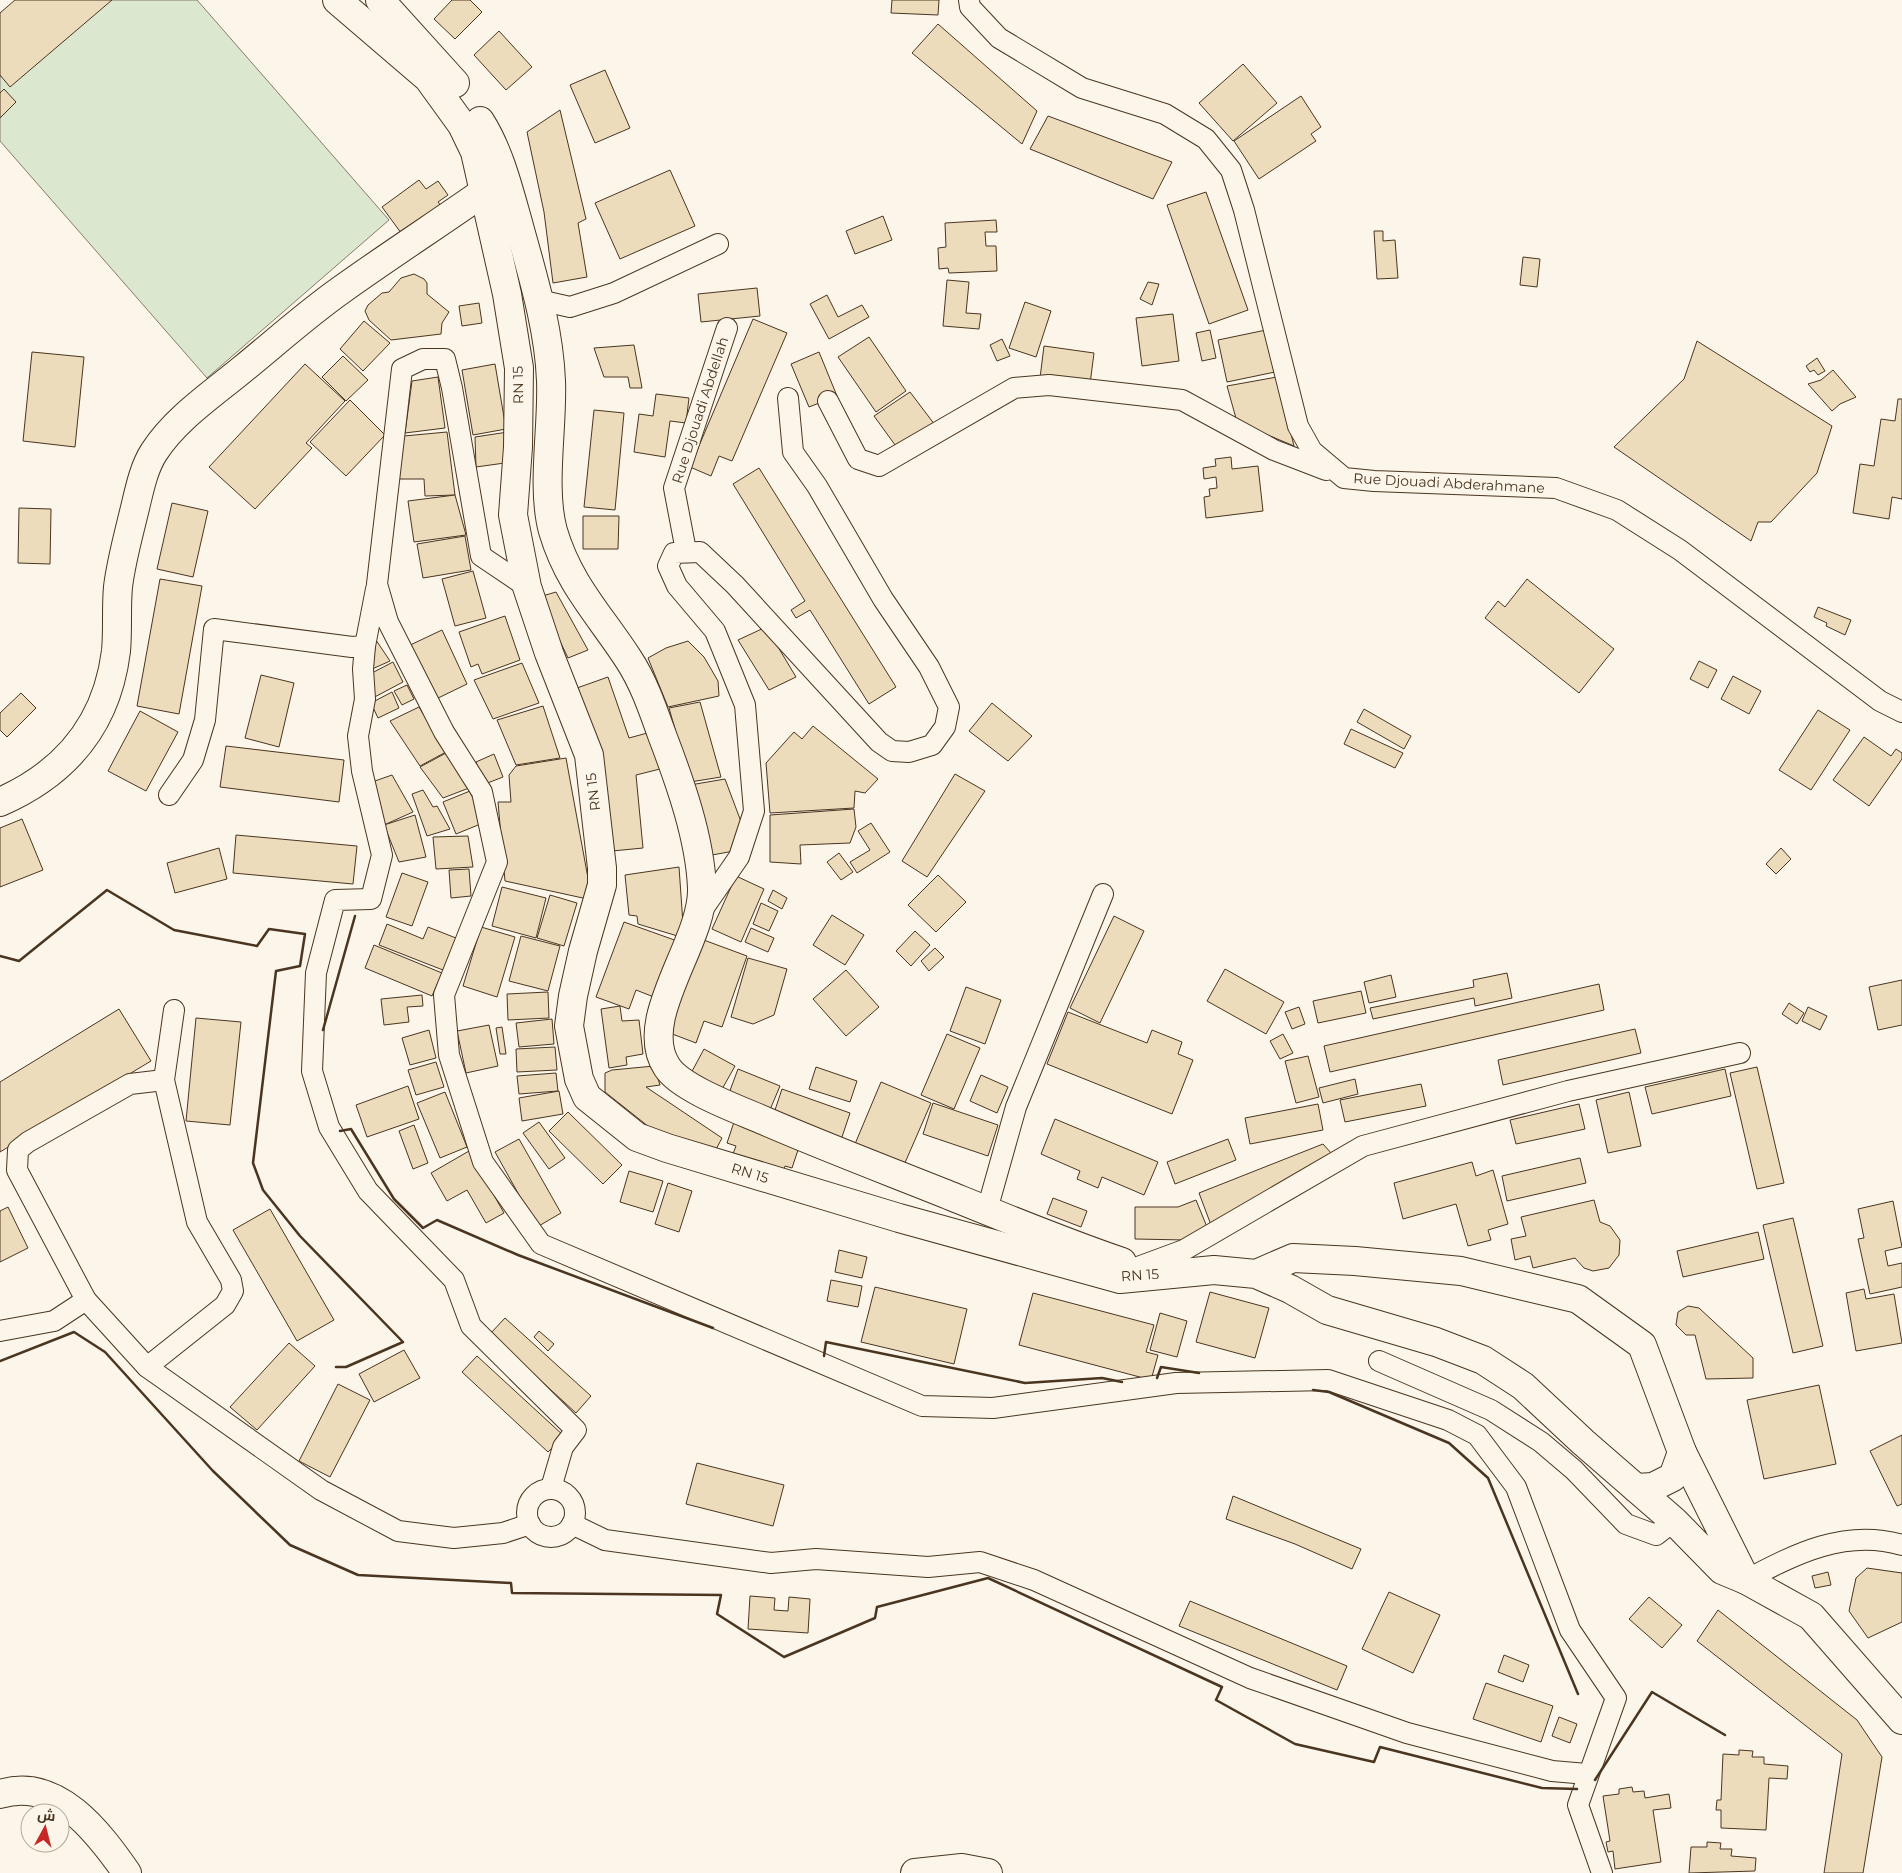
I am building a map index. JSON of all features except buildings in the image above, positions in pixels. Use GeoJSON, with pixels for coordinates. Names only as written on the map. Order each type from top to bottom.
{"type":"FeatureCollection","features":[{"type":"Feature","properties":{"kind":"main road","name":"RN 15"},"geometry":{"type":"LineString","coordinates":[[337,0],[428,78],[462,125],[475,152],[495,184],[540,300],[549,349],[551,382],[549,490],[551,525],[560,553],[577,588],[630,661],[647,694],[678,777],[698,855],[702,888],[701,912],[663,1010],[658,1032],[660,1055],[668,1071],[685,1083],[720,1101],[808,1139],[1064,1242],[1138,1267],[1170,1273]]}},
{"type":"Feature","properties":{"kind":"main road","name":"RN 15"},"geometry":{"type":"LineString","coordinates":[[380,0],[455,83],[484,127],[495,184],[507,294],[519,368],[518,447],[513,515],[527,587],[549,653],[589,756],[602,868],[602,885],[583,951],[573,996],[569,1026],[579,1079],[587,1096],[637,1137],[698,1158],[899,1218],[1120,1279],[1214,1270],[1256,1274],[1290,1289],[1327,1310],[1436,1342],[1484,1360],[1523,1386],[1674,1522],[1722,1570],[1746,1580],[1811,1616],[1902,1720]]}},
{"type":"Feature","properties":{"kind":"main road"},"geometry":{"type":"LineString","coordinates":[[0,802],[18,794],[47,776],[67,760],[80,745],[101,705],[110,682],[116,650],[118,590],[142,480],[153,453],[169,432],[339,291],[495,184]]}},
{"type":"Feature","properties":{"kind":"main road","name":"RN 15"},"geometry":{"type":"LineString","coordinates":[[1256,1274],[1293,1258],[1356,1261],[1461,1271],[1578,1299],[1642,1345],[1682,1452],[1746,1580]]}},
{"type":"Feature","properties":{"kind":"main road"},"geometry":{"type":"LineString","coordinates":[[1636,1488],[1653,1487],[1673,1476],[1682,1452]]}},
{"type":"Feature","properties":{"kind":"main road"},"geometry":{"type":"LineString","coordinates":[[0,1794],[10,1791],[41,1794],[74,1810],[98,1834],[128,1873]]}},
{"type":"Feature","properties":{"kind":"main road"},"geometry":{"type":"LineString","coordinates":[[915,1873],[962,1868],[988,1873]]}},
{"type":"Feature","properties":{"kind":"street","name":"Rue Djouadi Abderahmane"},"geometry":{"type":"LineString","coordinates":[[969,0],[970,7],[999,38],[1082,88],[1165,114],[1206,139],[1231,170],[1244,210],[1298,426],[1312,451],[1344,478],[1374,481],[1556,488],[1617,510],[1680,550],[1880,701],[1902,712]]}},
{"type":"Feature","properties":{"kind":"street"},"geometry":{"type":"LineString","coordinates":[[540,300],[570,307],[614,293],[718,244]]}},
{"type":"Feature","properties":{"kind":"street","name":"Rue Djouadi Abdellah"},"geometry":{"type":"LineString","coordinates":[[686,551],[674,488],[727,328]]}},
{"type":"Feature","properties":{"kind":"street"},"geometry":{"type":"LineString","coordinates":[[527,587],[481,556],[452,388],[445,359],[423,359],[402,369],[377,584],[365,646],[363,669],[365,699],[358,736],[362,770],[382,854],[371,899],[335,900],[316,972],[312,1072],[329,1128],[368,1192],[454,1280],[471,1326],[576,1430],[563,1447],[551,1488]]}},
{"type":"Feature","properties":{"kind":"street"},"geometry":{"type":"LineString","coordinates":[[828,401],[858,459],[878,466],[1014,388],[1049,385],[1182,400],[1274,450],[1344,478]]}},
{"type":"Feature","properties":{"kind":"street"},"geometry":{"type":"LineString","coordinates":[[701,912],[739,857],[754,812],[746,705],[715,631],[676,586],[668,566],[674,553],[686,551],[700,552],[735,585],[878,742],[892,750],[908,752],[932,745],[945,727],[949,707],[928,667],[883,599],[817,486],[793,452],[788,398]]}},
{"type":"Feature","properties":{"kind":"street"},"geometry":{"type":"LineString","coordinates":[[377,584],[392,631],[444,732],[482,792],[497,862],[444,995],[449,1055],[482,1162],[541,1244],[922,1406],[993,1408],[1176,1383],[1328,1380],[1448,1420],[1477,1435],[1516,1487],[1570,1630],[1616,1698],[1587,1774],[1578,1805],[1602,1873]]}},
{"type":"Feature","properties":{"kind":"street"},"geometry":{"type":"LineString","coordinates":[[169,795],[193,760],[205,720],[214,629],[352,648],[365,646]]}},
{"type":"Feature","properties":{"kind":"street"},"geometry":{"type":"LineString","coordinates":[[987,1210],[1016,1107],[1103,894]]}},
{"type":"Feature","properties":{"kind":"street"},"geometry":{"type":"LineString","coordinates":[[147,1367],[224,1305],[233,1291],[231,1280],[197,1222],[164,1080],[174,1010]]}},
{"type":"Feature","properties":{"kind":"street"},"geometry":{"type":"LineString","coordinates":[[1138,1267],[1184,1250],[1362,1146],[1568,1091],[1740,1053]]}},
{"type":"Feature","properties":{"kind":"street"},"geometry":{"type":"LineString","coordinates":[[164,1080],[130,1084],[28,1142],[18,1150],[17,1170],[86,1300],[147,1367],[321,1490],[398,1531],[454,1538],[503,1533],[530,1524]]}},
{"type":"Feature","properties":{"kind":"street"},"geometry":{"type":"LineString","coordinates":[[0,1331],[54,1321],[86,1300]]}},
{"type":"Feature","properties":{"kind":"street"},"geometry":{"type":"LineString","coordinates":[[1379,1361],[1491,1410],[1541,1442],[1574,1470],[1626,1524],[1656,1535],[1674,1522]]}},
{"type":"Feature","properties":{"kind":"street"},"geometry":{"type":"LineString","coordinates":[[1477,1435],[1491,1410]]}},
{"type":"Feature","properties":{"kind":"street"},"geometry":{"type":"LineString","coordinates":[[551,1488],[567,1494],[572,1500],[575,1516],[572,1524],[567,1531],[554,1537],[541,1534],[530,1524],[527,1508],[530,1500],[543,1490],[551,1488]]}},
{"type":"Feature","properties":{"kind":"street"},"geometry":{"type":"LineString","coordinates":[[572,1524],[605,1540],[771,1563],[816,1559],[928,1567],[980,1562],[1034,1580],[1250,1678],[1407,1733],[1552,1771],[1587,1774]]}},
{"type":"Feature","properties":{"kind":"street"},"geometry":{"type":"LineString","coordinates":[[1746,1580],[1800,1552],[1854,1540],[1881,1538],[1902,1544]]}},
{"type":"Feature","properties":{"kind":"green space"},"geometry":{"type":"Polygon","coordinates":[[[89,0],[197,0],[389,220],[207,378],[0,141],[0,77],[89,0]]]}},
{"type":"Feature","properties":{"kind":"wall"},"geometry":{"type":"LineString","coordinates":[[0,956],[19,961],[107,890],[174,930],[257,946],[269,929],[305,934],[300,966],[276,971],[253,1163],[263,1190],[300,1236],[403,1342],[346,1367],[336,1367]]}},
{"type":"Feature","properties":{"kind":"wall"},"geometry":{"type":"LineString","coordinates":[[323,1030],[355,916]]}},
{"type":"Feature","properties":{"kind":"wall"},"geometry":{"type":"LineString","coordinates":[[340,1131],[351,1129],[394,1199],[423,1228],[437,1220],[518,1255],[713,1328]]}},
{"type":"Feature","properties":{"kind":"wall"},"geometry":{"type":"LineString","coordinates":[[0,1361],[74,1332],[105,1352],[213,1471],[290,1545],[358,1575],[511,1583],[512,1593],[721,1595],[717,1614],[784,1657],[875,1618],[877,1607],[988,1578],[1222,1687],[1216,1700],[1295,1744],[1374,1762],[1380,1747],[1542,1788],[1577,1789]]}},
{"type":"Feature","properties":{"kind":"wall"},"geometry":{"type":"LineString","coordinates":[[824,1356],[826,1342],[1025,1383],[1102,1378],[1122,1382]]}},
{"type":"Feature","properties":{"kind":"wall"},"geometry":{"type":"LineString","coordinates":[[1157,1378],[1161,1367],[1199,1373]]}},
{"type":"Feature","properties":{"kind":"wall"},"geometry":{"type":"LineString","coordinates":[[1313,1390],[1329,1392],[1449,1443],[1488,1478],[1578,1694]]}},
{"type":"Feature","properties":{"kind":"wall"},"geometry":{"type":"LineString","coordinates":[[1595,1780],[1652,1692],[1725,1735]]}}]}
